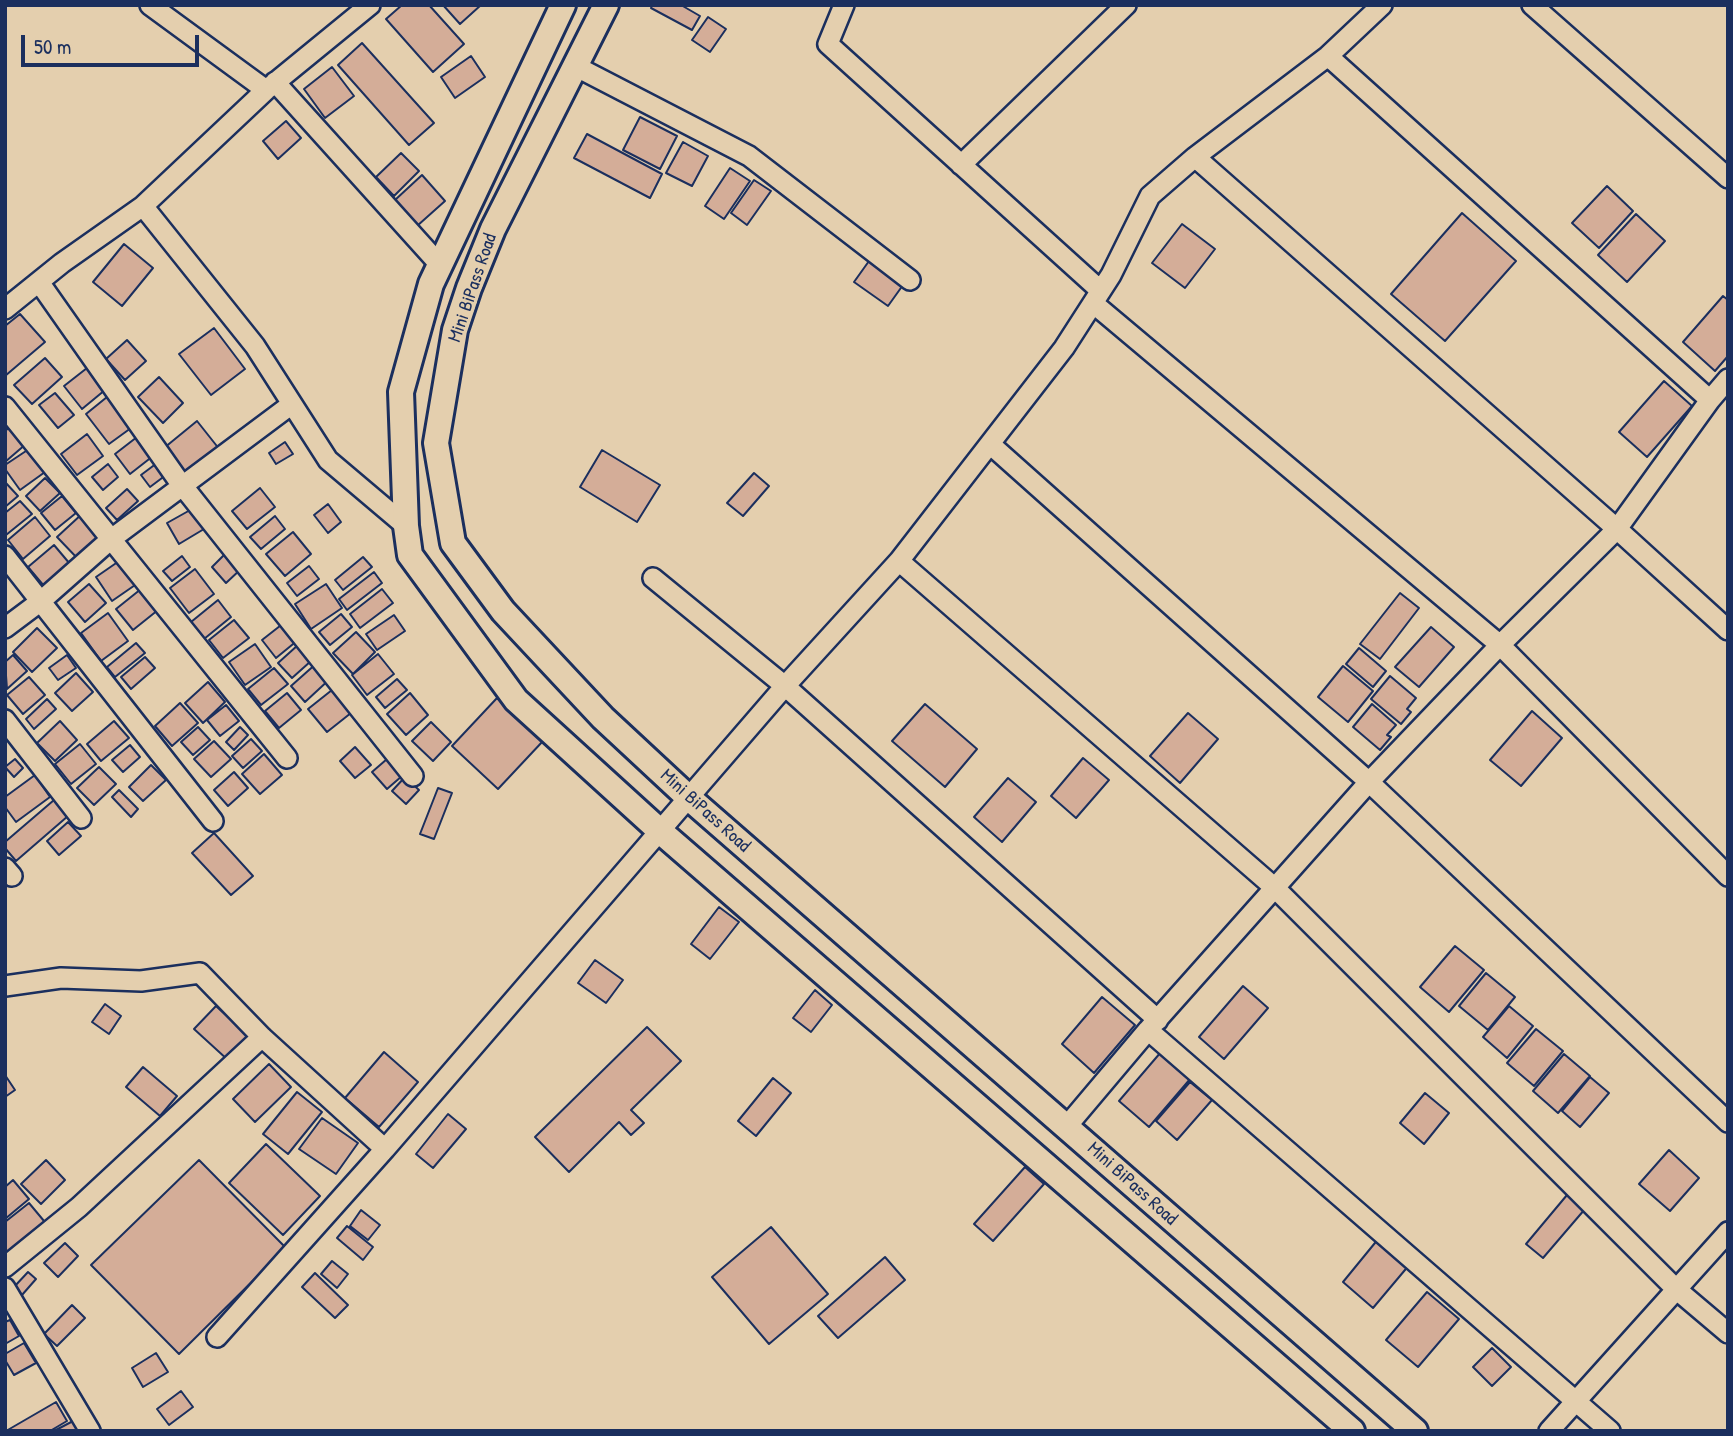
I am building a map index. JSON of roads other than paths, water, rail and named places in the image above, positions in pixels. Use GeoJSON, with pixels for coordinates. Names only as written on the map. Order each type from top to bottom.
{"type":"FeatureCollection","features":[{"type":"Feature","properties":{"kind":"street"},"geometry":{"type":"LineString","coordinates":[[150,5],[270,86],[440,265]]}},
{"type":"Feature","properties":{"kind":"street"},"geometry":{"type":"LineString","coordinates":[[5,309],[62,263],[143,206],[270,86],[370,5]]}},
{"type":"Feature","properties":{"kind":"street"},"geometry":{"type":"LineString","coordinates":[[563,5],[431,284],[401,391],[406,526],[410,555],[516,700],[661,832],[1352,1431]]}},
{"type":"Feature","properties":{"kind":"street","name":"Mini BiPass Road"},"geometry":{"type":"LineString","coordinates":[[606,5],[494,229],[455,330],[436,443],[453,542],[503,611],[603,718],[689,798],[1415,1431]]}},
{"type":"Feature","properties":{"kind":"street"},"geometry":{"type":"LineString","coordinates":[[844,5],[828,44],[961,165],[1097,297],[1500,645],[1728,876]]}},
{"type":"Feature","properties":{"kind":"street"},"geometry":{"type":"LineString","coordinates":[[961,165],[1126,5]]}},
{"type":"Feature","properties":{"kind":"street"},"geometry":{"type":"LineString","coordinates":[[217,1337],[385,1149],[785,686],[899,561],[1064,348],[1097,297],[1150,196],[1195,157],[1328,56],[1382,5]]}},
{"type":"Feature","properties":{"kind":"street"},"geometry":{"type":"LineString","coordinates":[[1532,5],[1728,177]]}},
{"type":"Feature","properties":{"kind":"street"},"geometry":{"type":"LineString","coordinates":[[1328,56],[1710,400]]}},
{"type":"Feature","properties":{"kind":"street"},"geometry":{"type":"LineString","coordinates":[[575,66],[749,156],[910,280]]}},
{"type":"Feature","properties":{"kind":"street"},"geometry":{"type":"LineString","coordinates":[[1195,157],[1728,630]]}},
{"type":"Feature","properties":{"kind":"street"},"geometry":{"type":"LineString","coordinates":[[143,206],[255,346],[328,460],[406,526]]}},
{"type":"Feature","properties":{"kind":"street"},"geometry":{"type":"LineString","coordinates":[[39,282],[183,485],[413,776]]}},
{"type":"Feature","properties":{"kind":"street"},"geometry":{"type":"LineString","coordinates":[[1067,1126],[1369,782],[1500,645],[1617,529],[1728,379]]}},
{"type":"Feature","properties":{"kind":"street"},"geometry":{"type":"LineString","coordinates":[[5,628],[41,601],[110,540],[292,404]]}},
{"type":"Feature","properties":{"kind":"street"},"geometry":{"type":"LineString","coordinates":[[5,407],[287,758]]}},
{"type":"Feature","properties":{"kind":"street"},"geometry":{"type":"LineString","coordinates":[[990,444],[1369,782],[1728,1122]]}},
{"type":"Feature","properties":{"kind":"street"},"geometry":{"type":"LineString","coordinates":[[5,556],[213,821]]}},
{"type":"Feature","properties":{"kind":"street"},"geometry":{"type":"LineString","coordinates":[[899,561],[1275,888],[1676,1289],[1728,1333]]}},
{"type":"Feature","properties":{"kind":"street"},"geometry":{"type":"LineString","coordinates":[[653,578],[785,686],[1153,1025],[1610,1431]]}},
{"type":"Feature","properties":{"kind":"street"},"geometry":{"type":"LineString","coordinates":[[5,720],[81,818]]}},
{"type":"Feature","properties":{"kind":"street"},"geometry":{"type":"LineString","coordinates":[[5,986],[61,978],[141,981],[200,973],[262,1037],[385,1149]]}},
{"type":"Feature","properties":{"kind":"street"},"geometry":{"type":"LineString","coordinates":[[5,1267],[79,1207],[262,1037]]}},
{"type":"Feature","properties":{"kind":"street"},"geometry":{"type":"LineString","coordinates":[[1549,1431],[1728,1232]]}},
{"type":"Feature","properties":{"kind":"street"},"geometry":{"type":"LineString","coordinates":[[5,1287],[90,1431]]}}]}
